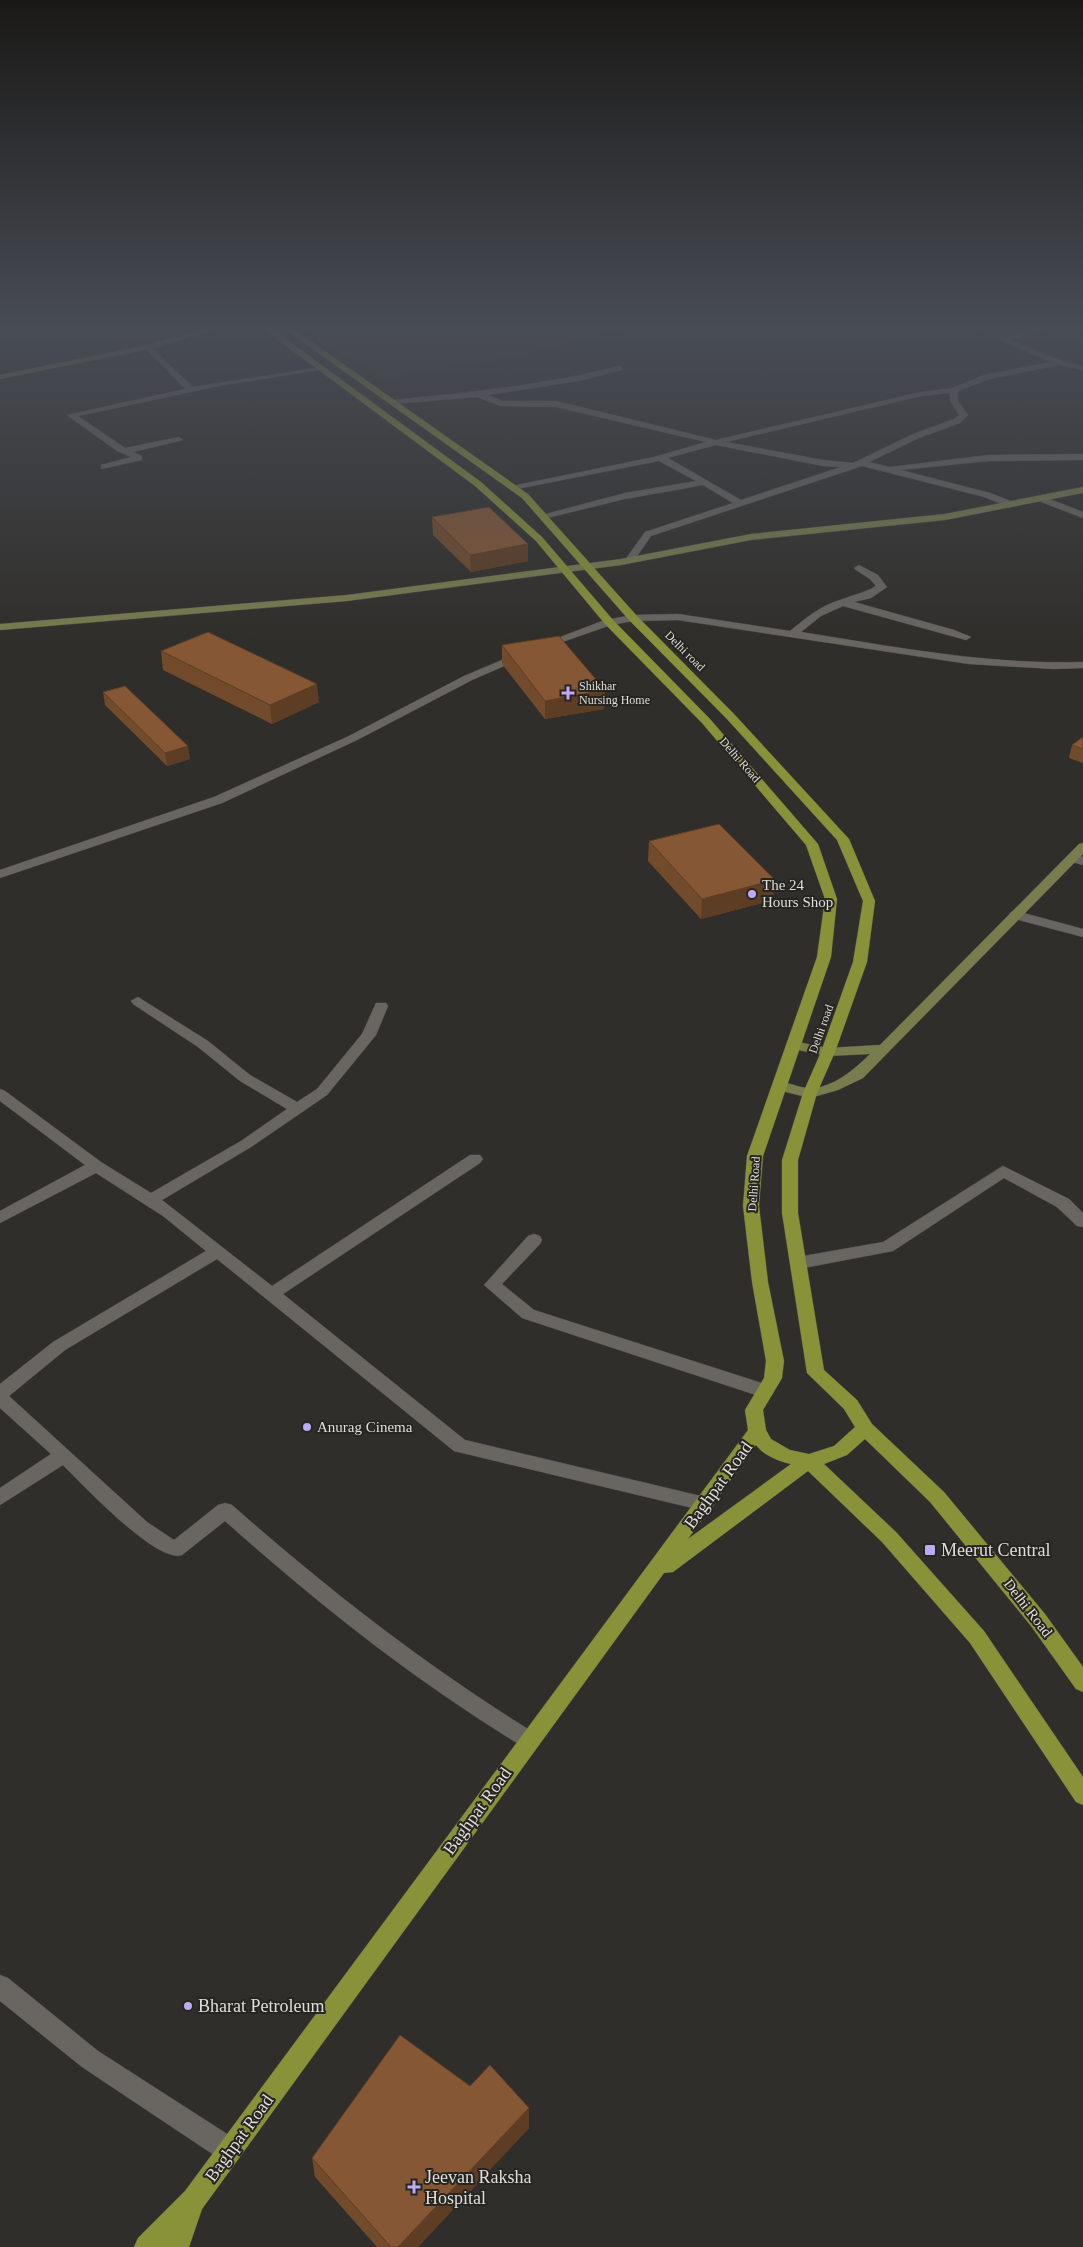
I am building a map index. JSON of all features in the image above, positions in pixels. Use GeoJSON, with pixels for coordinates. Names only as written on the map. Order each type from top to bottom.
{"type":"FeatureCollection","features":[{"type":"Feature","properties":{"kind":"main road","name":"Delhi Road"},"geometry":{"type":"LineString","coordinates":[[408,433],[478,484],[539,539],[609,622],[706,721],[812,844],[831,899],[824,957],[755,1156],[751,1206],[760,1282],[775,1361]]}},
{"type":"Feature","properties":{"kind":"main road","name":"Delhi road"},"geometry":{"type":"LineString","coordinates":[[436,433],[524,496],[633,618],[730,716],[842,839],[869,901],[860,962],[828,1052],[810,1093]]}},
{"type":"Feature","properties":{"kind":"main road","name":"Delhi Road"},"geometry":{"type":"LineString","coordinates":[[810,1093],[790,1160],[790,1213],[816,1374],[840,1392],[859,1414],[865,1428],[937,1498],[1038,1620],[1083,1683]]}},
{"type":"Feature","properties":{"kind":"main road","name":"Baghpat Road"},"geometry":{"type":"LineString","coordinates":[[147,2247],[194,2200],[757,1431],[754,1410],[773,1378],[775,1361]]}},
{"type":"Feature","properties":{"kind":"main road"},"geometry":{"type":"LineString","coordinates":[[652,1576],[809,1462],[832,1456],[849,1447],[865,1428]]}},
{"type":"Feature","properties":{"kind":"main road"},"geometry":{"type":"LineString","coordinates":[[757,1431],[765,1444],[786,1456],[809,1462],[889,1537],[977,1637],[1083,1795]]}},
{"type":"Feature","properties":{"kind":"main road"},"geometry":{"type":"LineString","coordinates":[[176,2247],[194,2200]]}},
{"type":"Feature","properties":{"kind":"street"},"geometry":{"type":"LineString","coordinates":[[98,433],[139,458],[104,467]]}},
{"type":"Feature","properties":{"kind":"street"},"geometry":{"type":"LineString","coordinates":[[678,433],[823,462],[859,464],[893,470],[987,495],[1010,504]]}},
{"type":"Feature","properties":{"kind":"street"},"geometry":{"type":"LineString","coordinates":[[512,487],[661,458],[756,433]]}},
{"type":"Feature","properties":{"kind":"street"},"geometry":{"type":"LineString","coordinates":[[630,560],[648,534],[859,464],[925,433]]}},
{"type":"Feature","properties":{"kind":"street"},"geometry":{"type":"LineString","coordinates":[[125,451],[179,440]]}},
{"type":"Feature","properties":{"kind":"street"},"geometry":{"type":"LineString","coordinates":[[893,470],[932,462],[958,462],[1007,456],[1083,456]]}},
{"type":"Feature","properties":{"kind":"street"},"geometry":{"type":"LineString","coordinates":[[661,458],[684,469],[741,504]]}},
{"type":"Feature","properties":{"kind":"street"},"geometry":{"type":"LineString","coordinates":[[543,516],[625,496],[703,482]]}},
{"type":"Feature","properties":{"kind":"street"},"geometry":{"type":"LineString","coordinates":[[0,627],[347,598],[588,567],[751,537],[945,517],[1083,490]]}},
{"type":"Feature","properties":{"kind":"street"},"geometry":{"type":"LineString","coordinates":[[1039,498],[1083,515]]}},
{"type":"Feature","properties":{"kind":"street"},"geometry":{"type":"LineString","coordinates":[[793,634],[817,614],[843,602],[867,596],[882,587],[874,577],[859,568]]}},
{"type":"Feature","properties":{"kind":"street"},"geometry":{"type":"LineString","coordinates":[[843,602],[873,613],[930,626],[966,637]]}},
{"type":"Feature","properties":{"kind":"street"},"geometry":{"type":"LineString","coordinates":[[0,874],[218,800],[353,738],[468,678],[549,643],[609,622],[633,618],[678,617],[969,661],[1054,666],[1083,665]]}},
{"type":"Feature","properties":{"kind":"street"},"geometry":{"type":"LineString","coordinates":[[779,1086],[810,1093],[833,1087],[858,1075],[1016,915],[1077,859],[1083,847]]}},
{"type":"Feature","properties":{"kind":"street"},"geometry":{"type":"LineString","coordinates":[[1016,915],[1083,933]]}},
{"type":"Feature","properties":{"kind":"street"},"geometry":{"type":"LineString","coordinates":[[138,1002],[203,1044],[245,1078],[297,1109]]}},
{"type":"Feature","properties":{"kind":"street"},"geometry":{"type":"LineString","coordinates":[[151,1200],[246,1144],[322,1092],[369,1035],[381,1006]]}},
{"type":"Feature","properties":{"kind":"street"},"geometry":{"type":"LineString","coordinates":[[793,1045],[828,1052],[884,1049]]}},
{"type":"Feature","properties":{"kind":"street"},"geometry":{"type":"LineString","coordinates":[[0,1094],[96,1166],[169,1212],[460,1446],[705,1504]]}},
{"type":"Feature","properties":{"kind":"street"},"geometry":{"type":"LineString","coordinates":[[271,1294],[475,1159]]}},
{"type":"Feature","properties":{"kind":"street"},"geometry":{"type":"LineString","coordinates":[[0,1218],[96,1166]]}},
{"type":"Feature","properties":{"kind":"street"},"geometry":{"type":"LineString","coordinates":[[798,1263],[887,1247],[1003,1171],[1063,1203],[1083,1222]]}},
{"type":"Feature","properties":{"kind":"street"},"geometry":{"type":"LineString","coordinates":[[534,1240],[492,1286],[528,1314],[765,1391]]}},
{"type":"Feature","properties":{"kind":"street"},"geometry":{"type":"LineString","coordinates":[[0,1394],[59,1346],[218,1250]]}},
{"type":"Feature","properties":{"kind":"street"},"geometry":{"type":"LineString","coordinates":[[0,1398],[140,1527],[175,1550],[225,1510],[323,1597],[484,1714],[529,1740]]}},
{"type":"Feature","properties":{"kind":"street"},"geometry":{"type":"LineString","coordinates":[[0,1498],[64,1455]]}},
{"type":"Feature","properties":{"kind":"street"},"geometry":{"type":"LineString","coordinates":[[0,1986],[90,2059],[229,2150]]}},
{"type":"Feature","properties":{"kind":"building"},"geometry":{"type":"Polygon","coordinates":[[[489,507],[528,544],[470,555],[432,517],[489,507]]]}},
{"type":"Feature","properties":{"kind":"building"},"geometry":{"type":"Polygon","coordinates":[[[208,632],[317,684],[270,705],[161,651],[208,632]]]}},
{"type":"Feature","properties":{"kind":"building"},"geometry":{"type":"Polygon","coordinates":[[[559,636],[605,690],[545,701],[502,645],[559,636]]]}},
{"type":"Feature","properties":{"kind":"building"},"geometry":{"type":"Polygon","coordinates":[[[125,686],[188,746],[165,753],[103,692],[125,686]]]}},
{"type":"Feature","properties":{"kind":"building"},"geometry":{"type":"Polygon","coordinates":[[[1083,737],[1083,749],[1072,745],[1083,737]]]}},
{"type":"Feature","properties":{"kind":"building"},"geometry":{"type":"Polygon","coordinates":[[[719,824],[775,880],[702,899],[649,841],[719,824]]]}},
{"type":"Feature","properties":{"kind":"building"},"geometry":{"type":"Polygon","coordinates":[[[400,2035],[470,2086],[490,2065],[529,2108],[398,2247],[391,2247],[312,2158],[400,2035]]]}},
{"type":"Feature","properties":{"kind":"place","name":"Shikhar Nursing Home"},"geometry":{"type":"Point","coordinates":[568,693]}},
{"type":"Feature","properties":{"kind":"place","name":"The 24 Hours Shop"},"geometry":{"type":"Point","coordinates":[752,894]}},
{"type":"Feature","properties":{"kind":"place","name":"Anurag Cinema"},"geometry":{"type":"Point","coordinates":[307,1427]}},
{"type":"Feature","properties":{"kind":"place","name":"Meerut Central"},"geometry":{"type":"Point","coordinates":[930,1550]}},
{"type":"Feature","properties":{"kind":"place","name":"Bharat Petroleum"},"geometry":{"type":"Point","coordinates":[188,2006]}},
{"type":"Feature","properties":{"kind":"place","name":"Jeevan Raksha Hospital"},"geometry":{"type":"Point","coordinates":[414,2187]}}]}
